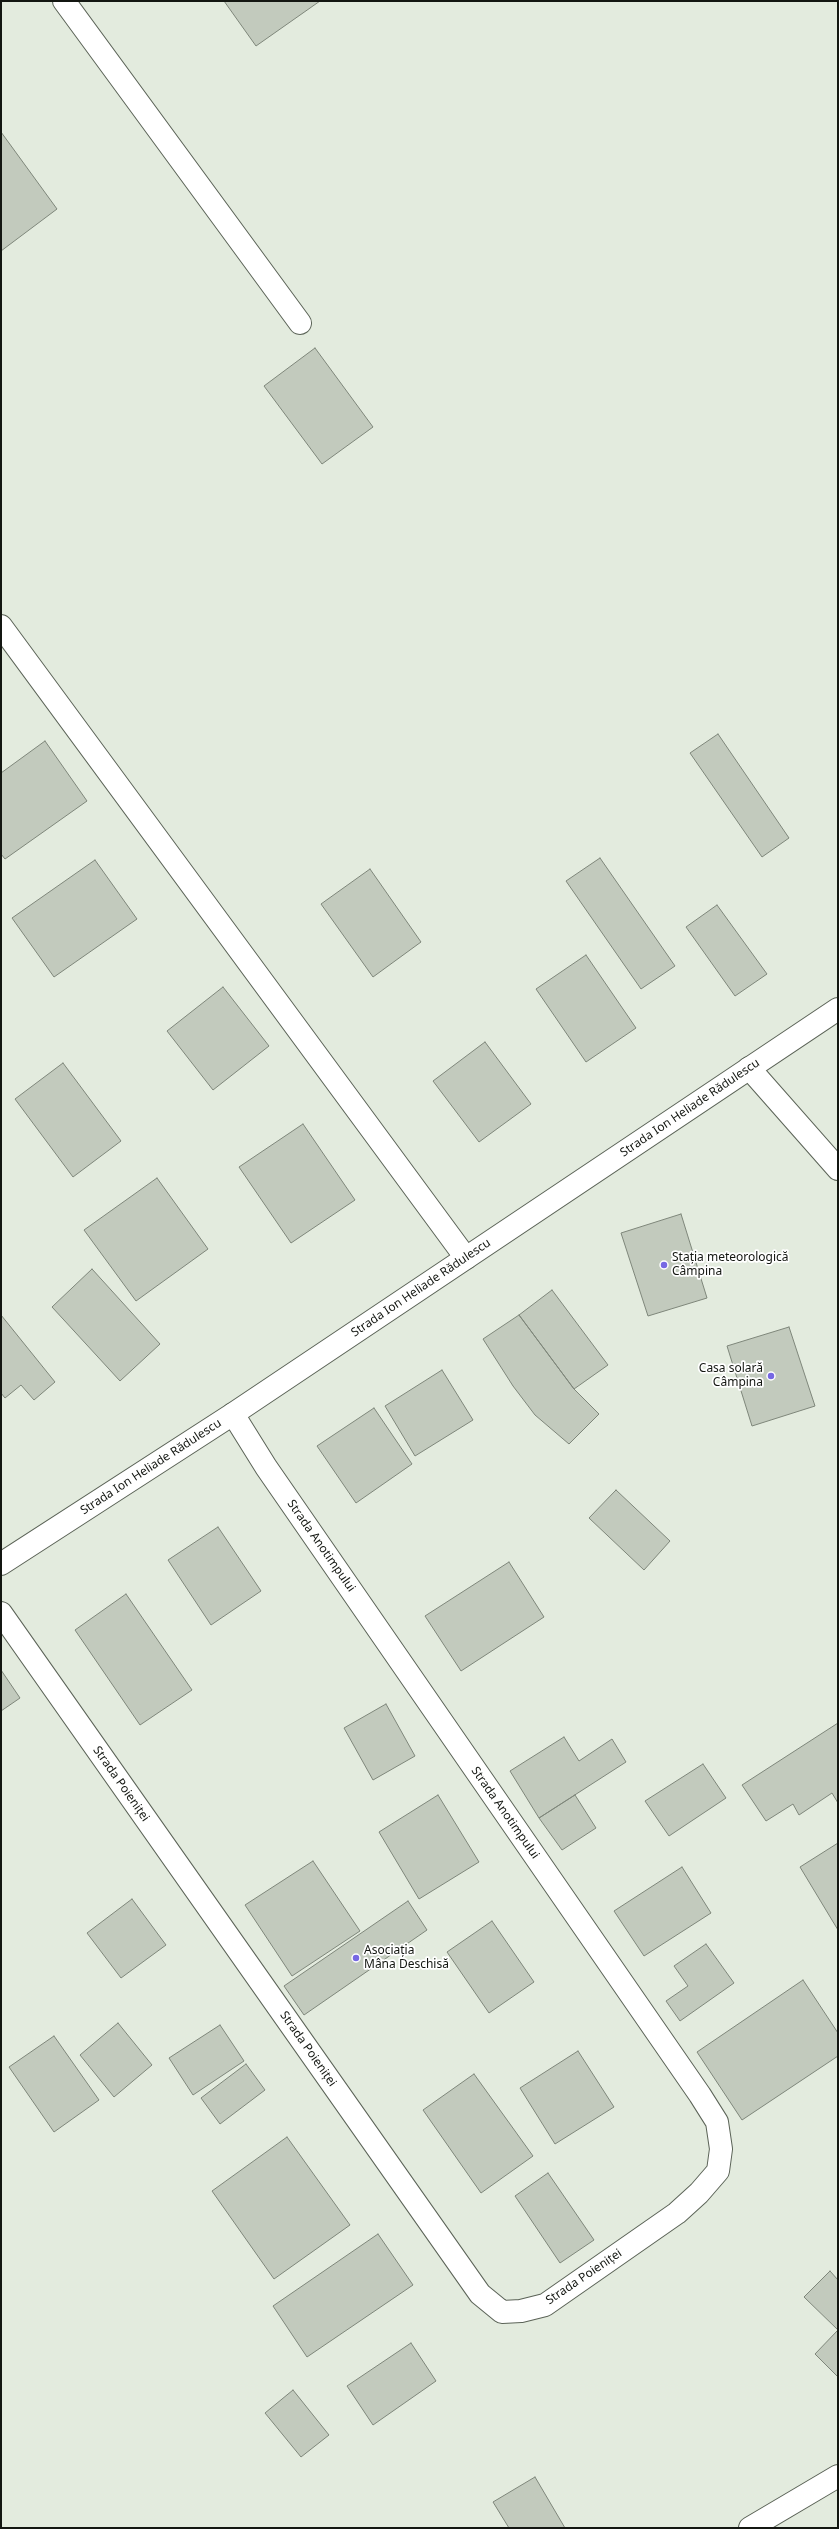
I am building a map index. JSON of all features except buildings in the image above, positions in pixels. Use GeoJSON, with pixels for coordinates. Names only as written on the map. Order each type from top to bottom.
{"type":"FeatureCollection","features":[{"type":"Feature","properties":{"kind":"street"},"geometry":{"type":"LineString","coordinates":[[64,1],[300,323]]}},
{"type":"Feature","properties":{"kind":"street"},"geometry":{"type":"LineString","coordinates":[[1,626],[466,1258]]}},
{"type":"Feature","properties":{"kind":"street","name":"Strada Ion Heliade Rădulescu"},"geometry":{"type":"LineString","coordinates":[[3,1558],[233,1414],[838,1009]]}},
{"type":"Feature","properties":{"kind":"street"},"geometry":{"type":"LineString","coordinates":[[749,1068],[838,1169]]}},
{"type":"Feature","properties":{"kind":"street","name":"Strada Anotimpului"},"geometry":{"type":"LineString","coordinates":[[233,1414],[266,1467],[696,2088],[716,2122],[721,2149],[718,2171],[699,2194],[676,2213]]}},
{"type":"Feature","properties":{"kind":"street","name":"Strada Poieniței"},"geometry":{"type":"LineString","coordinates":[[1,1613],[480,2294],[502,2312],[521,2311],[545,2305],[676,2213]]}},
{"type":"Feature","properties":{"kind":"street"},"geometry":{"type":"LineString","coordinates":[[750,2528],[838,2476]]}},
{"type":"Feature","properties":{"kind":"place","name":"Stația meteorologică Câmpina"},"geometry":{"type":"Point","coordinates":[664,1265]}},
{"type":"Feature","properties":{"kind":"place","name":"Casa solară Câmpina"},"geometry":{"type":"Point","coordinates":[771,1376]}},
{"type":"Feature","properties":{"kind":"place","name":"Asociația Mâna Deschisă"},"geometry":{"type":"Point","coordinates":[356,1958]}}]}
